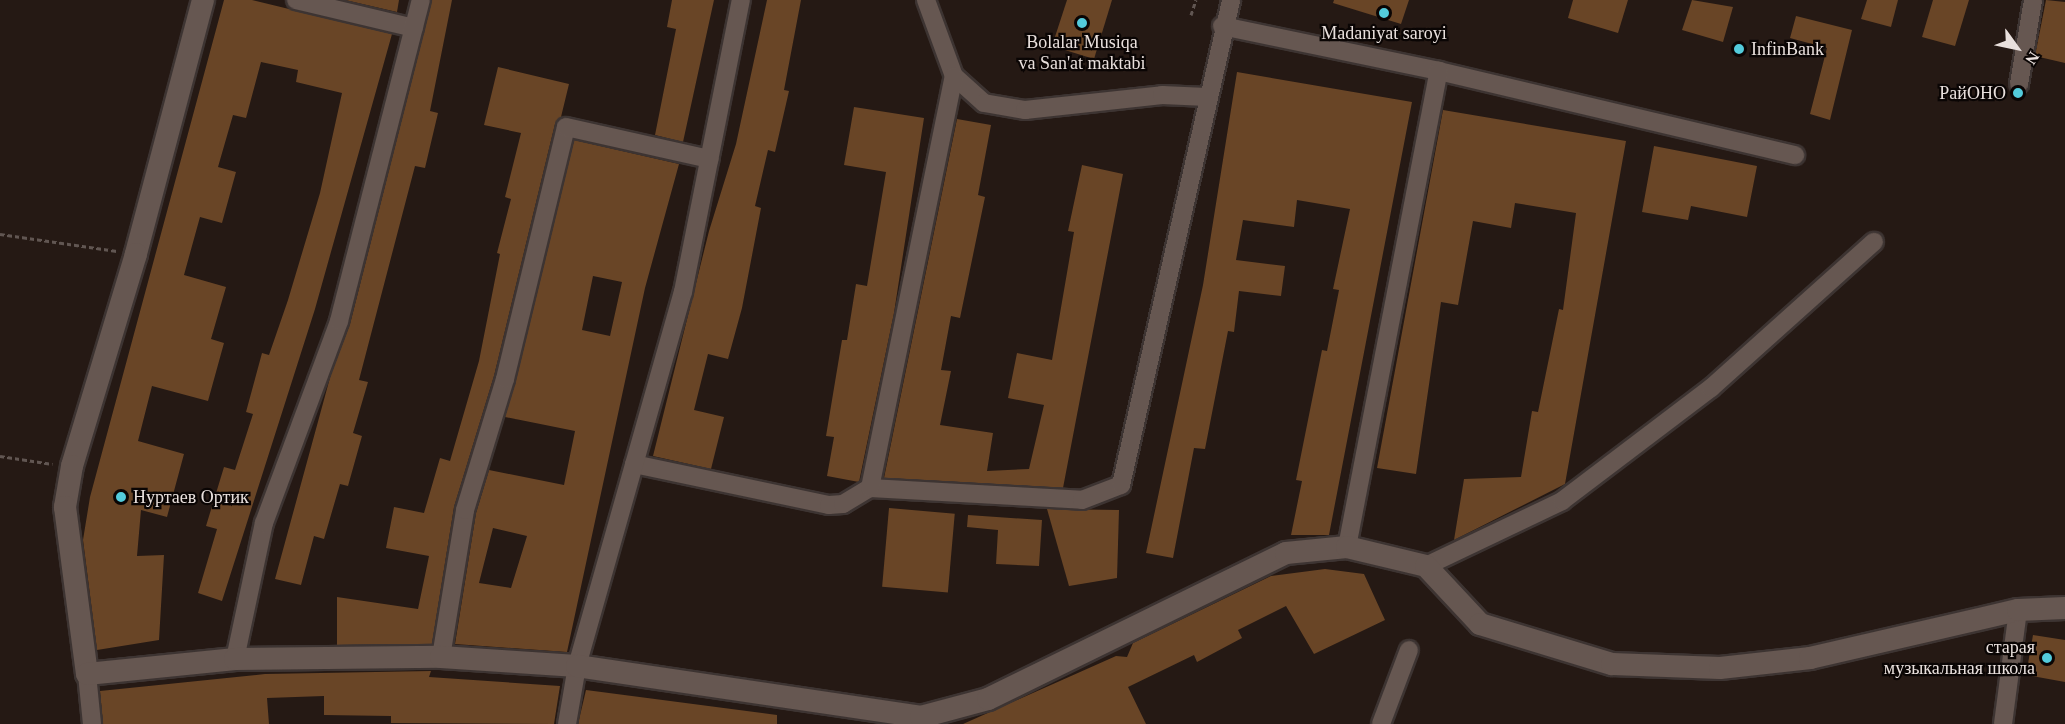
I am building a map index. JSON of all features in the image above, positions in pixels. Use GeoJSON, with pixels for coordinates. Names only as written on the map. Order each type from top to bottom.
{"type":"FeatureCollection","features":[{"type":"Feature","properties":{"kind":"street"},"geometry":{"type":"LineString","coordinates":[[92,724],[65,507],[72,466],[136,254],[203,0]]}},
{"type":"Feature","properties":{"kind":"street"},"geometry":{"type":"LineString","coordinates":[[296,0],[414,28]]}},
{"type":"Feature","properties":{"kind":"street"},"geometry":{"type":"LineString","coordinates":[[235,659],[264,523],[339,321],[421,0]]}},
{"type":"Feature","properties":{"kind":"street"},"geometry":{"type":"LineString","coordinates":[[567,724],[577,666],[682,292],[741,0]]}},
{"type":"Feature","properties":{"kind":"street"},"geometry":{"type":"LineString","coordinates":[[926,0],[954,76],[984,103],[1025,110],[1162,95],[1207,97]]}},
{"type":"Feature","properties":{"kind":"street"},"geometry":{"type":"LineString","coordinates":[[634,464],[829,505],[843,504],[870,488],[1082,500],[1121,485],[1222,26],[1231,0]]}},
{"type":"Feature","properties":{"kind":"street"},"geometry":{"type":"LineString","coordinates":[[2019,84],[2033,0]]}},
{"type":"Feature","properties":{"kind":"street"},"geometry":{"type":"LineString","coordinates":[[1222,26],[1439,70],[1795,154]]}},
{"type":"Feature","properties":{"kind":"street"},"geometry":{"type":"LineString","coordinates":[[1347,547],[1439,70]]}},
{"type":"Feature","properties":{"kind":"street"},"geometry":{"type":"LineString","coordinates":[[870,488],[954,76]]}},
{"type":"Feature","properties":{"kind":"street"},"geometry":{"type":"LineString","coordinates":[[441,657],[465,510],[505,379],[566,127],[709,159]]}},
{"type":"Feature","properties":{"kind":"street"},"geometry":{"type":"LineString","coordinates":[[1426,566],[1562,501],[1712,388],[1874,242]]}},
{"type":"Feature","properties":{"kind":"street"},"geometry":{"type":"LineString","coordinates":[[87,674],[235,659],[441,657],[577,666],[921,717],[988,699],[1286,553],[1347,547],[1426,566],[1480,624],[1612,664],[1720,668],[1810,658],[2018,610],[2065,608]]}},
{"type":"Feature","properties":{"kind":"street"},"geometry":{"type":"LineString","coordinates":[[2003,724],[2018,610]]}},
{"type":"Feature","properties":{"kind":"street"},"geometry":{"type":"LineString","coordinates":[[1381,724],[1409,650]]}},
{"type":"Feature","properties":{"kind":"path"},"geometry":{"type":"LineString","coordinates":[[1191,15],[1196,0]]}},
{"type":"Feature","properties":{"kind":"path"},"geometry":{"type":"LineString","coordinates":[[0,234],[136,254]]}},
{"type":"Feature","properties":{"kind":"path"},"geometry":{"type":"LineString","coordinates":[[0,456],[72,466]]}},
{"type":"Feature","properties":{"kind":"building"},"geometry":{"type":"Polygon","coordinates":[[[224,0],[252,0],[392,34],[315,309],[222,601],[198,593],[217,529],[206,526],[224,467],[235,470],[253,414],[246,412],[262,353],[269,355],[288,300],[320,193],[342,93],[296,82],[298,70],[261,62],[246,118],[233,115],[218,167],[236,172],[222,223],[200,217],[184,275],[226,287],[211,339],[224,343],[208,401],[152,386],[138,441],[184,454],[167,517],[141,510],[137,556],[164,555],[159,640],[97,650],[83,540],[90,497],[224,0]]]}},
{"type":"Feature","properties":{"kind":"building"},"geometry":{"type":"Polygon","coordinates":[[[345,0],[399,0],[397,12],[345,0]]]}},
{"type":"Feature","properties":{"kind":"building"},"geometry":{"type":"Polygon","coordinates":[[[432,0],[452,0],[430,111],[438,113],[425,168],[415,166],[359,380],[368,382],[353,433],[362,436],[348,486],[340,484],[324,539],[314,536],[301,585],[275,579],[331,374],[350,324],[432,0]]]}},
{"type":"Feature","properties":{"kind":"building"},"geometry":{"type":"Polygon","coordinates":[[[672,0],[714,0],[683,142],[655,135],[676,29],[667,27],[672,0]]]}},
{"type":"Feature","properties":{"kind":"building"},"geometry":{"type":"Polygon","coordinates":[[[767,0],[801,0],[784,90],[789,91],[775,152],[768,150],[755,206],[761,208],[742,308],[728,359],[708,354],[694,410],[724,417],[711,469],[653,456],[709,231],[736,144],[767,0]]]}},
{"type":"Feature","properties":{"kind":"building","name":"Bolalar Musiqa va San'at maktabi"},"geometry":{"type":"Polygon","coordinates":[[[1067,0],[1112,0],[1094,59],[1052,46],[1067,0]]]}},
{"type":"Feature","properties":{"kind":"building","name":"Madaniyat saroyi"},"geometry":{"type":"Polygon","coordinates":[[[1334,0],[1409,0],[1401,24],[1333,3],[1334,0]]]}},
{"type":"Feature","properties":{"kind":"building"},"geometry":{"type":"Polygon","coordinates":[[[1573,0],[1628,0],[1618,33],[1568,18],[1573,0]]]}},
{"type":"Feature","properties":{"kind":"building"},"geometry":{"type":"Polygon","coordinates":[[[1692,0],[1733,7],[1723,42],[1682,30],[1692,0]]]}},
{"type":"Feature","properties":{"kind":"building"},"geometry":{"type":"Polygon","coordinates":[[[1867,0],[1898,0],[1891,27],[1861,19],[1867,0]]]}},
{"type":"Feature","properties":{"kind":"building"},"geometry":{"type":"Polygon","coordinates":[[[1933,0],[1969,0],[1955,46],[1922,37],[1933,0]]]}},
{"type":"Feature","properties":{"kind":"building"},"geometry":{"type":"Polygon","coordinates":[[[2046,0],[2065,2],[2065,63],[2035,56],[2046,0]]]}},
{"type":"Feature","properties":{"kind":"building"},"geometry":{"type":"Polygon","coordinates":[[[1796,16],[1852,30],[1830,120],[1810,114],[1827,48],[1790,38],[1796,16]]]}},
{"type":"Feature","properties":{"kind":"building"},"geometry":{"type":"Polygon","coordinates":[[[498,67],[569,84],[561,117],[555,124],[494,376],[454,507],[432,644],[337,645],[337,597],[418,609],[429,556],[386,548],[394,507],[424,513],[440,458],[450,461],[479,361],[500,254],[497,253],[511,199],[505,197],[521,133],[484,125],[498,67]]]}},
{"type":"Feature","properties":{"kind":"building"},"geometry":{"type":"Polygon","coordinates":[[[1237,72],[1412,102],[1329,535],[1291,535],[1302,481],[1296,480],[1322,350],[1327,351],[1339,290],[1333,289],[1350,209],[1297,200],[1294,227],[1243,220],[1236,260],[1285,266],[1281,296],[1239,291],[1234,332],[1228,331],[1205,449],[1194,448],[1173,558],[1146,553],[1203,285],[1237,72]]]}},
{"type":"Feature","properties":{"kind":"building"},"geometry":{"type":"Polygon","coordinates":[[[854,107],[924,118],[894,313],[859,482],[827,476],[834,437],[826,436],[842,340],[847,340],[856,284],[867,286],[886,172],[844,165],[854,107]]]}},
{"type":"Feature","properties":{"kind":"building"},"geometry":{"type":"Polygon","coordinates":[[[1443,110],[1626,141],[1565,484],[1454,540],[1464,479],[1521,477],[1532,411],[1538,412],[1559,309],[1563,310],[1576,213],[1515,203],[1511,228],[1473,221],[1458,305],[1441,302],[1416,474],[1377,468],[1443,110]]]}},
{"type":"Feature","properties":{"kind":"building"},"geometry":{"type":"Polygon","coordinates":[[[957,119],[991,125],[978,195],[985,197],[960,318],[951,316],[941,370],[951,371],[940,425],[993,433],[987,471],[1029,469],[1044,405],[1008,398],[1017,353],[1052,360],[1074,232],[1068,231],[1082,165],[1123,174],[1063,488],[884,478],[957,119]]]}},
{"type":"Feature","properties":{"kind":"building"},"geometry":{"type":"Polygon","coordinates":[[[574,140],[679,164],[645,288],[567,652],[455,644],[476,513],[489,470],[564,485],[575,431],[505,417],[574,140]],[[593,276],[582,330],[610,336],[622,282],[593,276]],[[493,528],[479,583],[511,588],[527,536],[493,528]]]}},
{"type":"Feature","properties":{"kind":"building"},"geometry":{"type":"Polygon","coordinates":[[[1654,146],[1757,166],[1747,217],[1691,206],[1688,220],[1642,212],[1654,146]]]}},
{"type":"Feature","properties":{"kind":"building"},"geometry":{"type":"Polygon","coordinates":[[[889,508],[955,514],[948,592],[882,587],[889,508]]]}},
{"type":"Feature","properties":{"kind":"building"},"geometry":{"type":"Polygon","coordinates":[[[1047,509],[1119,510],[1117,578],[1069,586],[1047,509]]]}},
{"type":"Feature","properties":{"kind":"building"},"geometry":{"type":"Polygon","coordinates":[[[968,515],[1042,520],[1039,566],[996,564],[998,530],[967,527],[968,515]]]}},
{"type":"Feature","properties":{"kind":"building"},"geometry":{"type":"Polygon","coordinates":[[[1325,569],[1364,574],[1385,620],[1314,654],[1286,606],[1238,630],[1242,638],[1197,662],[1194,655],[1128,687],[1146,724],[963,724],[1116,656],[1127,657],[1133,643],[1271,576],[1325,569]]]}},
{"type":"Feature","properties":{"kind":"building","name":"старая музыкальная школа"},"geometry":{"type":"Polygon","coordinates":[[[2033,635],[2065,640],[2065,682],[2026,675],[2033,635]]]}},
{"type":"Feature","properties":{"kind":"building"},"geometry":{"type":"Polygon","coordinates":[[[431,671],[429,677],[560,686],[554,724],[391,723],[391,716],[324,715],[324,696],[267,698],[269,724],[103,724],[100,691],[265,674],[431,671]]]}},
{"type":"Feature","properties":{"kind":"building"},"geometry":{"type":"Polygon","coordinates":[[[586,690],[777,715],[777,724],[578,724],[586,690]]]}},
{"type":"Feature","properties":{"kind":"place","name":"Madaniyat saroyi"},"geometry":{"type":"Point","coordinates":[1384,13]}},
{"type":"Feature","properties":{"kind":"place","name":"Bolalar Musiqa va San'at maktabi"},"geometry":{"type":"Point","coordinates":[1082,23]}},
{"type":"Feature","properties":{"kind":"place","name":"InfinBank"},"geometry":{"type":"Point","coordinates":[1739,49]}},
{"type":"Feature","properties":{"kind":"place","name":"РайОНО"},"geometry":{"type":"Point","coordinates":[2018,93]}},
{"type":"Feature","properties":{"kind":"place","name":"Нуртаев Ортик"},"geometry":{"type":"Point","coordinates":[121,497]}},
{"type":"Feature","properties":{"kind":"place","name":"старая музыкальная школа"},"geometry":{"type":"Point","coordinates":[2047,658]}}]}
